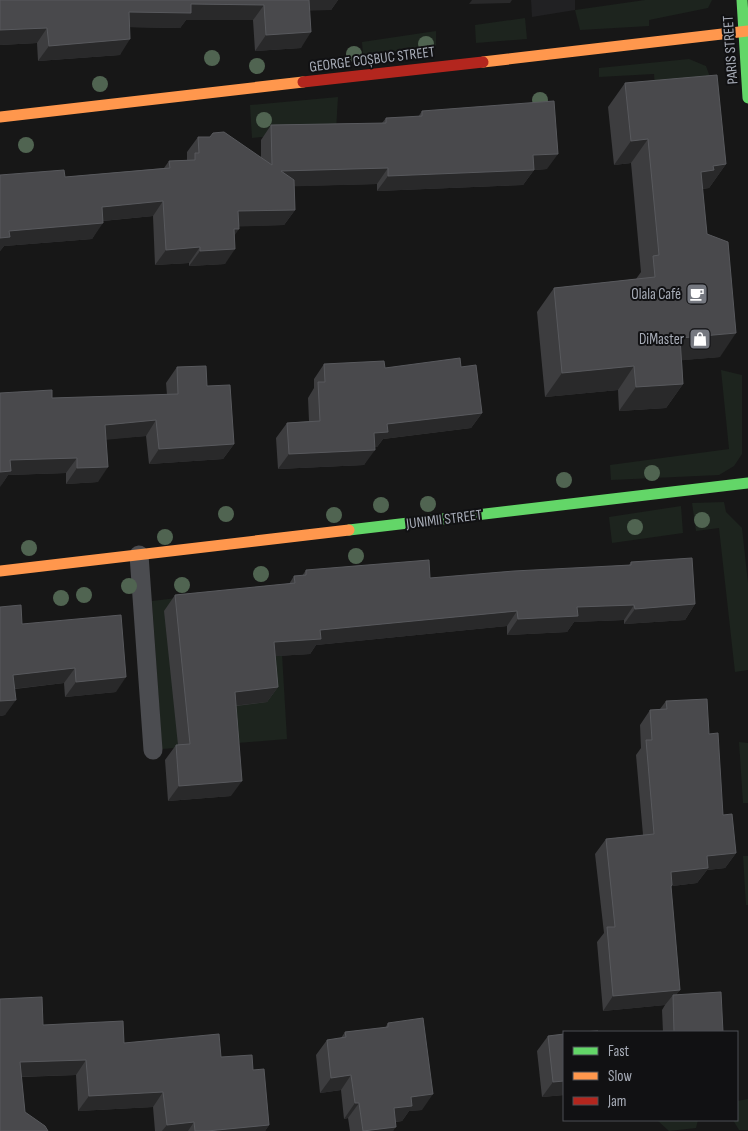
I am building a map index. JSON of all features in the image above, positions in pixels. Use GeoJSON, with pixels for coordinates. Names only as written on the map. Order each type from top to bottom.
{"type":"FeatureCollection","features":[{"type":"Feature","properties":{"kind":"street","name":"PARIS STREET"},"geometry":{"type":"LineString","coordinates":[[742,0],[746,32],[748,98]]}},
{"type":"Feature","properties":{"kind":"street","name":"GEORGE COȘBUC STREET"},"geometry":{"type":"LineString","coordinates":[[0,117],[746,32]]}},
{"type":"Feature","properties":{"kind":"street","name":"JUNIMII STREET"},"geometry":{"type":"LineString","coordinates":[[0,571],[748,483]]}},
{"type":"Feature","properties":{"kind":"lane"},"geometry":{"type":"LineString","coordinates":[[139,555],[152,750]]}},
{"type":"Feature","properties":{"kind":"shaded area"},"geometry":{"type":"Polygon","coordinates":[[[531,0],[575,0],[575,10],[532,17],[531,0]]]}},
{"type":"Feature","properties":{"kind":"shaded area"},"geometry":{"type":"Polygon","coordinates":[[[645,0],[712,0],[708,8],[649,20],[649,26],[580,30],[575,10],[645,0]]]}},
{"type":"Feature","properties":{"kind":"shaded area"},"geometry":{"type":"Polygon","coordinates":[[[525,18],[527,39],[476,43],[475,25],[525,18]]]}},
{"type":"Feature","properties":{"kind":"shaded area"},"geometry":{"type":"Polygon","coordinates":[[[436,31],[436,47],[363,55],[362,42],[436,31]]]}},
{"type":"Feature","properties":{"kind":"shaded area"},"geometry":{"type":"Polygon","coordinates":[[[689,59],[706,66],[714,88],[656,103],[654,74],[599,77],[599,68],[689,59]]]}},
{"type":"Feature","properties":{"kind":"shaded area"},"geometry":{"type":"Polygon","coordinates":[[[338,97],[336,130],[252,138],[250,105],[338,97]]]}},
{"type":"Feature","properties":{"kind":"shaded area"},"geometry":{"type":"Polygon","coordinates":[[[721,370],[742,375],[742,454],[734,466],[719,475],[611,480],[610,465],[729,449],[721,370]]]}},
{"type":"Feature","properties":{"kind":"shaded area"},"geometry":{"type":"Polygon","coordinates":[[[724,502],[726,512],[742,528],[748,583],[748,670],[735,672],[719,528],[696,531],[692,503],[724,502]]]}},
{"type":"Feature","properties":{"kind":"shaded area"},"geometry":{"type":"Polygon","coordinates":[[[681,506],[683,533],[612,543],[609,517],[681,506]]]}},
{"type":"Feature","properties":{"kind":"shaded area"},"geometry":{"type":"Polygon","coordinates":[[[278,586],[287,739],[162,749],[152,601],[278,586]]]}},
{"type":"Feature","properties":{"kind":"shaded area"},"geometry":{"type":"Polygon","coordinates":[[[739,742],[748,743],[748,803],[743,803],[739,742]]]}},
{"type":"Feature","properties":{"kind":"shaded area"},"geometry":{"type":"Polygon","coordinates":[[[743,856],[748,856],[748,905],[746,905],[743,856]]]}},
{"type":"Feature","properties":{"kind":"shaded area"},"geometry":{"type":"Polygon","coordinates":[[[748,1099],[748,1130],[739,1130],[734,1121],[738,1121],[738,1101],[748,1099]]]}},
{"type":"Feature","properties":{"kind":"shaded area"},"geometry":{"type":"Polygon","coordinates":[[[658,1121],[698,1121],[696,1128],[669,1131],[658,1121]]]}},
{"type":"Feature","properties":{"kind":"building"},"geometry":{"type":"Polygon","coordinates":[[[0,0],[309,0],[311,32],[266,35],[264,5],[191,4],[191,13],[129,12],[130,39],[49,46],[47,28],[0,30],[0,0]]]}},
{"type":"Feature","properties":{"kind":"building"},"geometry":{"type":"Polygon","coordinates":[[[717,75],[726,164],[713,166],[714,170],[701,172],[707,234],[728,242],[736,333],[680,338],[683,384],[636,387],[634,366],[562,373],[554,288],[655,277],[653,256],[659,255],[648,139],[631,141],[625,83],[717,75]]]}},
{"type":"Feature","properties":{"kind":"building"},"geometry":{"type":"Polygon","coordinates":[[[554,101],[558,154],[533,155],[534,170],[388,176],[388,168],[281,171],[294,180],[295,210],[238,211],[239,229],[234,229],[235,249],[200,251],[200,247],[166,250],[163,201],[102,207],[103,223],[9,231],[10,237],[0,238],[0,175],[64,170],[65,177],[170,168],[169,161],[195,160],[195,153],[199,153],[198,137],[210,137],[213,133],[224,132],[272,165],[271,125],[386,123],[386,118],[422,116],[422,111],[554,101]]]}},
{"type":"Feature","properties":{"kind":"building"},"geometry":{"type":"Polygon","coordinates":[[[460,358],[461,367],[476,365],[482,413],[387,424],[388,432],[374,433],[375,450],[289,454],[287,423],[320,421],[318,382],[325,382],[324,364],[384,361],[385,368],[460,358]]]}},
{"type":"Feature","properties":{"kind":"building"},"geometry":{"type":"Polygon","coordinates":[[[206,366],[207,386],[230,385],[234,444],[159,449],[156,420],[105,425],[108,467],[77,468],[77,458],[10,460],[11,471],[0,472],[0,393],[52,390],[52,398],[178,394],[177,367],[206,366]]]}},
{"type":"Feature","properties":{"kind":"building"},"geometry":{"type":"Polygon","coordinates":[[[692,558],[695,604],[635,609],[634,605],[577,607],[578,616],[518,619],[517,611],[320,630],[321,639],[274,642],[278,687],[235,692],[242,781],[179,786],[176,745],[190,744],[175,595],[295,583],[294,576],[306,575],[306,570],[429,560],[430,578],[514,571],[631,565],[631,562],[692,558]]]}},
{"type":"Feature","properties":{"kind":"building"},"geometry":{"type":"Polygon","coordinates":[[[21,605],[22,624],[121,615],[126,677],[76,682],[75,668],[13,675],[16,700],[0,701],[0,607],[21,605]]]}},
{"type":"Feature","properties":{"kind":"building"},"geometry":{"type":"Polygon","coordinates":[[[707,699],[709,734],[718,733],[723,815],[732,814],[736,853],[707,856],[708,868],[671,872],[680,990],[613,996],[607,927],[615,927],[606,839],[654,834],[646,740],[652,740],[650,710],[667,709],[666,701],[707,699]]]}},
{"type":"Feature","properties":{"kind":"building"},"geometry":{"type":"Polygon","coordinates":[[[721,992],[723,1031],[674,1031],[673,995],[721,992]]]}},
{"type":"Feature","properties":{"kind":"building"},"geometry":{"type":"Polygon","coordinates":[[[42,997],[43,1025],[123,1021],[124,1043],[219,1034],[221,1057],[252,1055],[253,1070],[264,1069],[269,1125],[195,1131],[194,1122],[167,1125],[163,1092],[89,1096],[86,1060],[20,1062],[25,1112],[45,1126],[48,1131],[0,1131],[0,999],[42,997]]]}},
{"type":"Feature","properties":{"kind":"building"},"geometry":{"type":"Polygon","coordinates":[[[423,1018],[433,1094],[411,1097],[412,1106],[394,1108],[396,1127],[363,1131],[359,1103],[355,1103],[351,1075],[331,1078],[327,1040],[346,1037],[345,1032],[388,1027],[388,1023],[423,1018]]]}},
{"type":"Feature","properties":{"kind":"building"},"geometry":{"type":"Polygon","coordinates":[[[563,1034],[563,1081],[553,1082],[548,1036],[563,1034]]]}},
{"type":"Feature","properties":{"kind":"traffic: fast"},"geometry":{"type":"LineString","coordinates":[[742,0],[748,98]]}},
{"type":"Feature","properties":{"kind":"traffic: fast"},"geometry":{"type":"LineString","coordinates":[[349,530],[748,483]]}},
{"type":"Feature","properties":{"kind":"traffic: slow"},"geometry":{"type":"LineString","coordinates":[[483,62],[748,31]]}},
{"type":"Feature","properties":{"kind":"traffic: slow"},"geometry":{"type":"LineString","coordinates":[[0,117],[303,82]]}},
{"type":"Feature","properties":{"kind":"traffic: slow"},"geometry":{"type":"LineString","coordinates":[[0,571],[349,530]]}},
{"type":"Feature","properties":{"kind":"traffic: jam"},"geometry":{"type":"LineString","coordinates":[[303,82],[483,62]]}},
{"type":"Feature","properties":{"kind":"place","name":"Olala Café"},"geometry":{"type":"Point","coordinates":[697,294]}},
{"type":"Feature","properties":{"kind":"place","name":"DiMaster"},"geometry":{"type":"Point","coordinates":[700,339]}}]}
